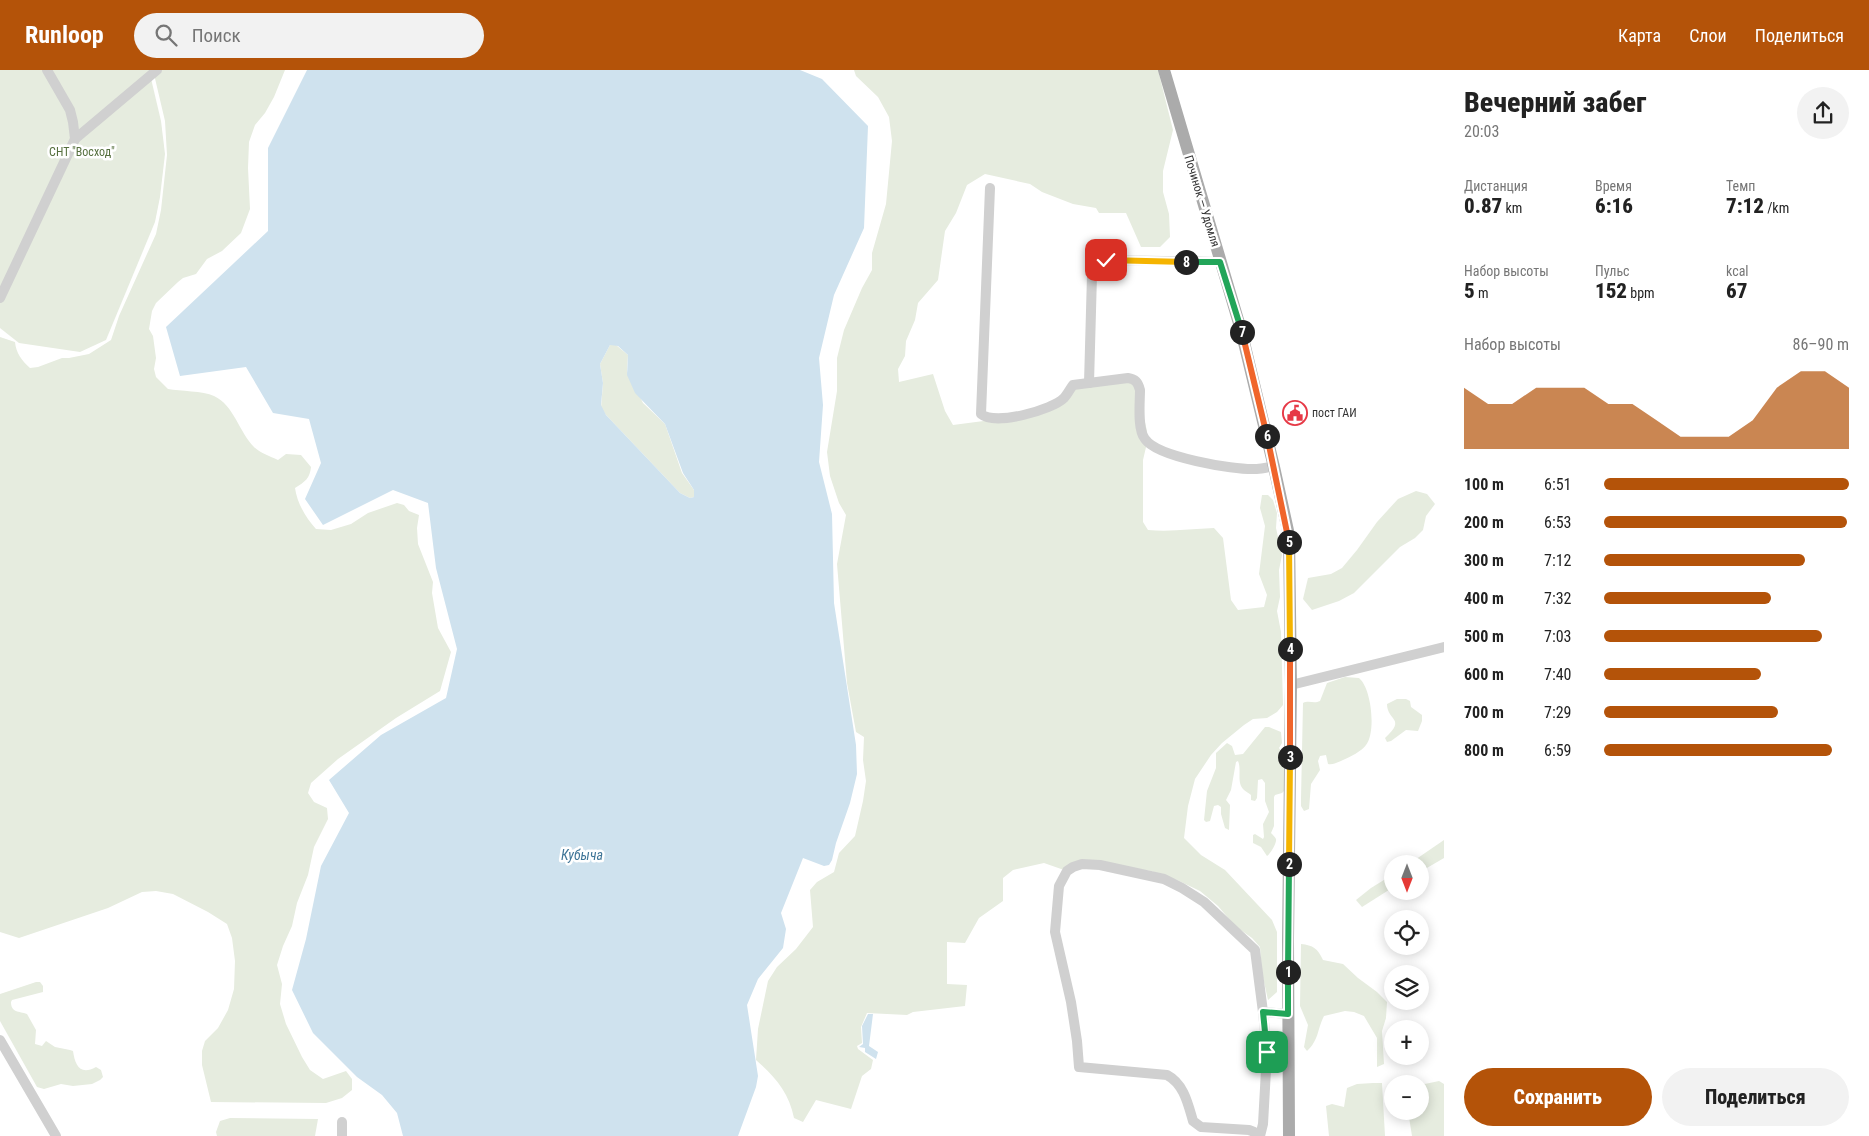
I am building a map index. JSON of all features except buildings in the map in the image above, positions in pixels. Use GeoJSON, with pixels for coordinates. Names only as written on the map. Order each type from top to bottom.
{"type":"FeatureCollection","features":[{"type":"Feature","properties":{"kind":"main road","name":"Починок — Удомля"},"geometry":{"type":"LineString","coordinates":[[1164,70],[1241,330],[1289,535],[1291,685],[1288,1014],[1289,1136]]}},
{"type":"Feature","properties":{"kind":"street"},"geometry":{"type":"LineString","coordinates":[[47,70],[70,110],[75,139]]}},
{"type":"Feature","properties":{"kind":"street"},"geometry":{"type":"LineString","coordinates":[[0,298],[75,139],[157,70]]}},
{"type":"Feature","properties":{"kind":"street"},"geometry":{"type":"LineString","coordinates":[[990,188],[981,414],[988,418],[1000,418],[1044,410],[1064,398],[1073,385],[1128,378],[1134,379],[1138,383],[1140,390],[1141,432],[1145,441],[1156,449],[1210,464],[1237,468],[1255,469],[1274,466]]}},
{"type":"Feature","properties":{"kind":"street"},"geometry":{"type":"LineString","coordinates":[[1089,383],[1092,274],[1095,264],[1106,260],[1220,262]]}},
{"type":"Feature","properties":{"kind":"street"},"geometry":{"type":"LineString","coordinates":[[1291,685],[1444,646]]}},
{"type":"Feature","properties":{"kind":"street"},"geometry":{"type":"LineString","coordinates":[[1256,1136],[1254,1132],[1249,1130],[1218,1129],[1196,1125],[1180,1086],[1176,1080],[1167,1075],[1079,1067],[1071,1002],[1055,932],[1058,891],[1067,871],[1082,864],[1100,865],[1164,879],[1204,902],[1255,950],[1267,1052],[1263,1124],[1260,1136]]}},
{"type":"Feature","properties":{"kind":"street"},"geometry":{"type":"LineString","coordinates":[[1263,1012],[1288,1014]]}},
{"type":"Feature","properties":{"kind":"street"},"geometry":{"type":"LineString","coordinates":[[0,1040],[56,1136]]}},
{"type":"Feature","properties":{"kind":"street"},"geometry":{"type":"LineString","coordinates":[[342,1122],[342,1136]]}},
{"type":"Feature","properties":{"kind":"green space","name":"СНТ \"Восход\""},"geometry":{"type":"Polygon","coordinates":[[[0,70],[149,70],[161,121],[165,154],[155,222],[106,340],[80,352],[19,343],[0,328],[0,70]]]}},
{"type":"Feature","properties":{"kind":"green space"},"geometry":{"type":"Polygon","coordinates":[[[153,70],[285,70],[274,97],[265,113],[255,125],[249,142],[250,209],[241,233],[222,251],[207,259],[196,274],[183,278],[178,282],[156,303],[152,311],[149,329],[153,336],[156,377],[168,389],[204,393],[221,400],[227,406],[249,441],[262,453],[278,460],[286,454],[301,455],[311,467],[306,479],[295,488],[296,494],[302,510],[316,529],[331,530],[351,524],[368,513],[397,503],[404,505],[409,511],[419,515],[417,528],[418,544],[433,582],[432,593],[438,628],[451,652],[440,691],[396,718],[338,759],[311,783],[308,793],[314,802],[327,808],[328,819],[314,847],[308,875],[277,965],[282,984],[280,1004],[286,1024],[310,1070],[323,1079],[346,1071],[352,1079],[352,1090],[342,1098],[326,1103],[211,1102],[202,1065],[202,1051],[205,1041],[218,1028],[228,1010],[234,989],[235,961],[232,938],[227,924],[208,912],[173,894],[156,891],[142,892],[108,908],[19,938],[0,932],[0,337],[15,342],[20,357],[30,368],[62,358],[89,354],[111,340],[119,316],[156,234],[161,210],[167,155],[165,121],[153,70]]]}},
{"type":"Feature","properties":{"kind":"green space"},"geometry":{"type":"Polygon","coordinates":[[[854,70],[1158,70],[1173,130],[1163,171],[1163,192],[1169,214],[1170,237],[1160,247],[1141,247],[1126,213],[1099,213],[1096,208],[1073,204],[1042,192],[1030,184],[985,174],[967,185],[956,213],[945,231],[938,280],[918,303],[915,320],[906,341],[905,356],[898,369],[899,382],[933,374],[945,411],[953,425],[1044,413],[1078,385],[1101,381],[1136,383],[1147,431],[1147,443],[1143,460],[1143,522],[1148,530],[1172,531],[1214,528],[1223,538],[1231,600],[1238,610],[1264,607],[1267,595],[1259,574],[1265,526],[1260,508],[1262,495],[1268,495],[1273,500],[1277,513],[1276,528],[1282,555],[1279,570],[1280,597],[1277,611],[1281,632],[1283,705],[1277,712],[1267,718],[1253,719],[1244,725],[1211,755],[1195,779],[1188,806],[1184,838],[1201,855],[1225,870],[1272,920],[1277,932],[1277,992],[1268,1000],[1262,973],[1260,947],[1252,938],[1235,926],[1218,906],[1200,891],[1177,880],[1151,871],[1121,867],[1064,870],[1044,863],[1013,870],[1003,878],[1003,901],[979,918],[965,943],[947,942],[947,984],[967,985],[965,1006],[913,1012],[907,1015],[867,1013],[861,1027],[862,1043],[857,1046],[858,1049],[873,1060],[871,1069],[862,1076],[851,1109],[816,1100],[803,1122],[794,1118],[785,1093],[756,1060],[758,1029],[768,981],[777,967],[796,949],[813,927],[810,890],[817,882],[834,872],[839,853],[855,836],[866,781],[863,760],[864,737],[856,732],[847,683],[837,564],[846,515],[839,503],[830,476],[827,452],[837,391],[837,358],[844,330],[872,270],[872,253],[886,204],[892,141],[889,117],[878,97],[856,76],[854,70]]]}},
{"type":"Feature","properties":{"kind":"green space"},"geometry":{"type":"Polygon","coordinates":[[[610,345],[616,345],[628,355],[627,371],[643,403],[665,424],[682,473],[694,490],[694,497],[690,498],[680,493],[601,408],[603,383],[600,364],[610,345]]]}},
{"type":"Feature","properties":{"kind":"green space"},"geometry":{"type":"Polygon","coordinates":[[[1416,491],[1427,494],[1435,504],[1426,516],[1423,530],[1415,538],[1400,547],[1354,593],[1339,601],[1312,610],[1303,599],[1308,578],[1331,574],[1342,568],[1377,522],[1398,499],[1416,491]]]}},
{"type":"Feature","properties":{"kind":"green space"},"geometry":{"type":"Polygon","coordinates":[[[1345,677],[1359,678],[1367,691],[1372,721],[1369,739],[1359,752],[1336,763],[1328,764],[1326,755],[1320,756],[1318,761],[1320,770],[1311,784],[1309,809],[1304,811],[1301,806],[1303,703],[1320,701],[1327,683],[1345,677]]]}},
{"type":"Feature","properties":{"kind":"green space"},"geometry":{"type":"Polygon","coordinates":[[[1397,699],[1410,701],[1411,707],[1422,715],[1422,721],[1418,731],[1406,730],[1387,742],[1385,738],[1395,727],[1395,723],[1387,704],[1397,699]]]}},
{"type":"Feature","properties":{"kind":"green space"},"geometry":{"type":"Polygon","coordinates":[[[1265,727],[1281,732],[1282,743],[1279,748],[1282,752],[1285,768],[1284,791],[1274,797],[1274,826],[1271,833],[1276,838],[1276,841],[1267,856],[1261,847],[1253,843],[1253,835],[1255,834],[1263,839],[1263,824],[1269,812],[1265,801],[1265,783],[1262,779],[1258,780],[1257,798],[1255,801],[1251,800],[1251,795],[1240,784],[1238,761],[1236,762],[1231,790],[1226,800],[1230,805],[1229,830],[1225,828],[1221,807],[1218,805],[1214,806],[1210,821],[1206,822],[1204,820],[1207,791],[1216,768],[1216,753],[1227,743],[1232,746],[1235,755],[1243,754],[1265,727]]]}},
{"type":"Feature","properties":{"kind":"green space"},"geometry":{"type":"Polygon","coordinates":[[[1444,840],[1444,858],[1429,867],[1429,855],[1422,855],[1444,840]]]}},
{"type":"Feature","properties":{"kind":"green space"},"geometry":{"type":"Polygon","coordinates":[[[1384,880],[1384,893],[1362,907],[1356,900],[1384,880]]]}},
{"type":"Feature","properties":{"kind":"green space"},"geometry":{"type":"Polygon","coordinates":[[[1301,944],[1315,948],[1323,960],[1343,964],[1384,999],[1384,1010],[1386,1010],[1382,1031],[1384,1064],[1377,1067],[1377,1038],[1364,1016],[1354,1012],[1345,1011],[1324,1016],[1316,1039],[1307,1051],[1304,1047],[1308,1025],[1300,1006],[1301,944]]]}},
{"type":"Feature","properties":{"kind":"green space"},"geometry":{"type":"Polygon","coordinates":[[[40,982],[43,986],[43,992],[12,1000],[11,1002],[14,1010],[27,1014],[36,1030],[35,1044],[42,1046],[46,1041],[55,1047],[73,1051],[79,1068],[86,1070],[96,1067],[101,1070],[103,1077],[100,1080],[92,1084],[73,1086],[61,1084],[44,1089],[37,1087],[0,1021],[0,994],[40,982]]]}},
{"type":"Feature","properties":{"kind":"green space"},"geometry":{"type":"Polygon","coordinates":[[[1439,1081],[1444,1084],[1444,1136],[1412,1136],[1409,1120],[1429,1120],[1429,1083],[1439,1081]]]}},
{"type":"Feature","properties":{"kind":"green space"},"geometry":{"type":"Polygon","coordinates":[[[1382,1083],[1385,1136],[1329,1136],[1326,1106],[1332,1104],[1344,1107],[1347,1088],[1357,1084],[1382,1083]]]}},
{"type":"Feature","properties":{"kind":"green space"},"geometry":{"type":"Polygon","coordinates":[[[230,1118],[318,1119],[315,1136],[217,1136],[216,1132],[220,1121],[230,1118]]]}},
{"type":"Feature","properties":{"kind":"water","name":"Кубыча"},"geometry":{"type":"Polygon","coordinates":[[[307,70],[800,70],[822,79],[868,126],[864,228],[834,295],[819,358],[823,405],[819,462],[832,514],[834,603],[856,745],[857,774],[832,860],[829,865],[824,866],[803,858],[781,913],[786,929],[783,948],[758,979],[747,1005],[758,1076],[756,1087],[738,1136],[403,1136],[397,1113],[382,1095],[357,1077],[313,1033],[292,990],[306,939],[321,866],[349,813],[329,780],[381,735],[446,698],[457,649],[436,568],[428,503],[393,490],[323,525],[305,499],[321,463],[309,419],[273,413],[246,367],[180,376],[166,327],[268,231],[268,148],[307,70]],[[610,345],[600,364],[603,383],[601,405],[606,415],[680,493],[690,498],[694,497],[694,490],[683,473],[665,424],[635,393],[627,375],[628,355],[618,346],[610,345]]]}},
{"type":"Feature","properties":{"kind":"water"},"geometry":{"type":"Polygon","coordinates":[[[868,1014],[873,1014],[869,1046],[878,1052],[876,1059],[865,1052],[865,1048],[859,1047],[863,1044],[862,1026],[868,1014]]]}},
{"type":"Feature","properties":{"kind":"place","name":"пост ГАИ"},"geometry":{"type":"Point","coordinates":[1295,413]}},
{"type":"Feature","properties":{"kind":"route"},"geometry":{"type":"LineString","coordinates":[[1106,260],[1220,262],[1241,330],[1289,535],[1291,685],[1288,1014],[1263,1012],[1267,1052]]}}]}
